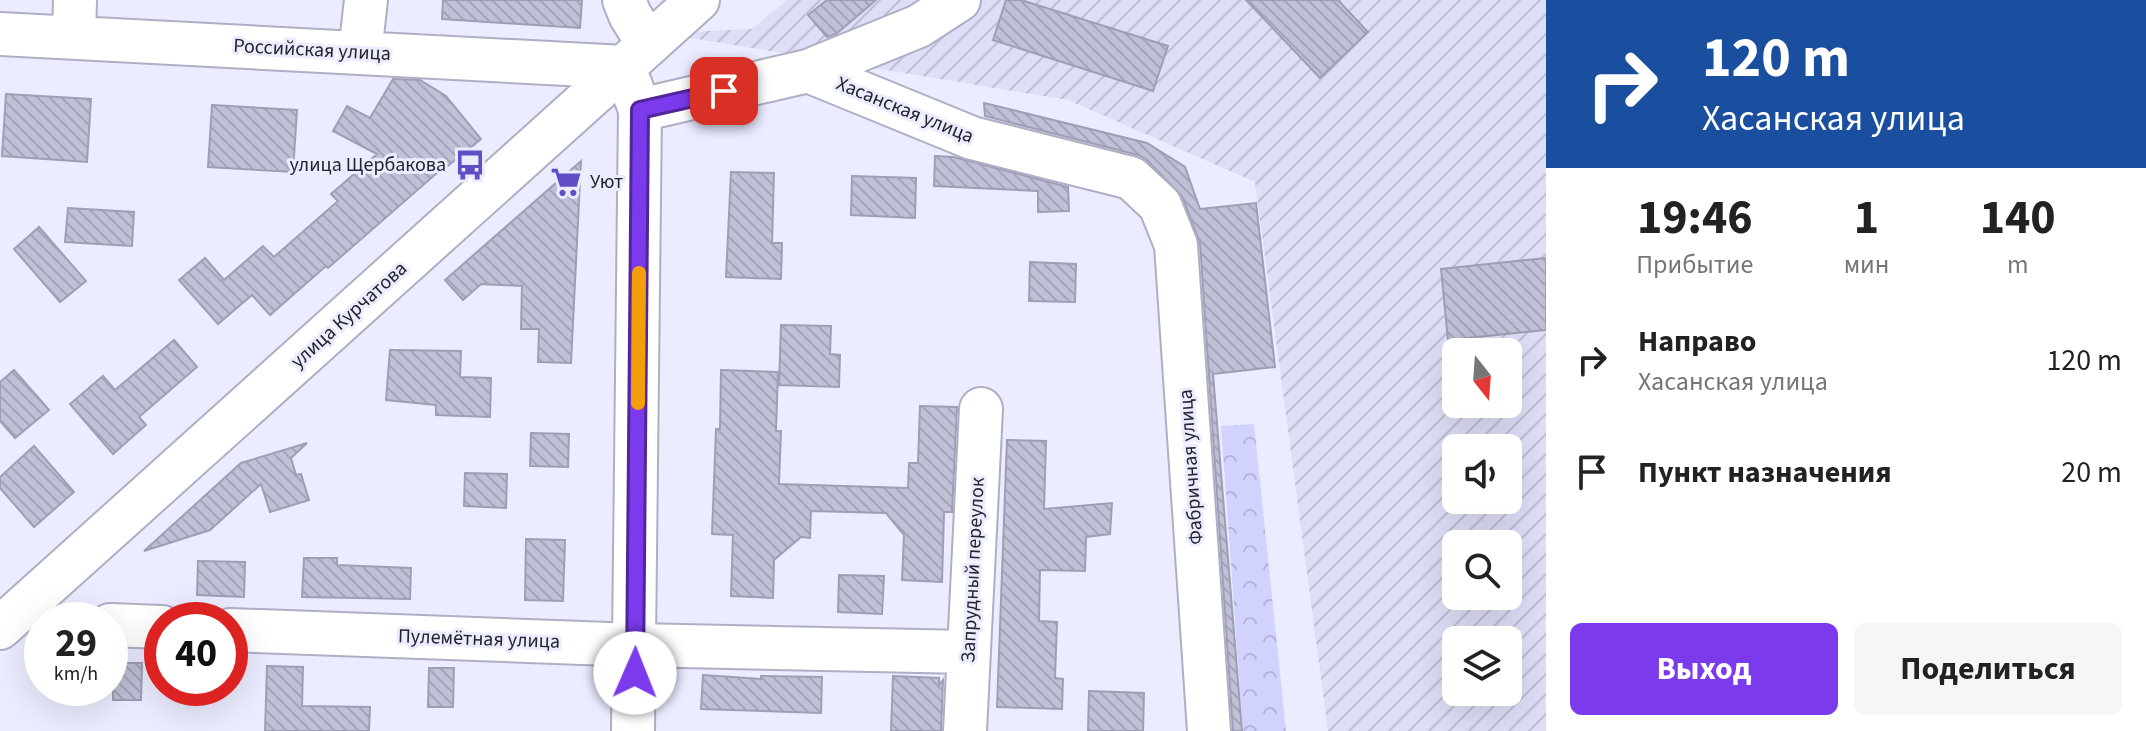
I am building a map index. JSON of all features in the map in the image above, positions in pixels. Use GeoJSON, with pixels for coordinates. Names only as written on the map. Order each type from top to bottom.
{"type":"FeatureCollection","features":[{"type":"Feature","properties":{"kind":"street"},"geometry":{"type":"LineString","coordinates":[[360,53],[366,0]]}},
{"type":"Feature","properties":{"kind":"street"},"geometry":{"type":"LineString","coordinates":[[624,0],[630,15],[636,56],[640,110],[633,731]]}},
{"type":"Feature","properties":{"kind":"street","name":"улица Курчатова"},"geometry":{"type":"LineString","coordinates":[[17,624],[698,0]]}},
{"type":"Feature","properties":{"kind":"street"},"geometry":{"type":"LineString","coordinates":[[640,110],[808,71],[919,26],[959,0]]}},
{"type":"Feature","properties":{"kind":"street","name":"Российская улица"},"geometry":{"type":"LineString","coordinates":[[0,34],[75,19],[360,53],[636,56]]}},
{"type":"Feature","properties":{"kind":"street","name":"Хасанская улица"},"geometry":{"type":"LineString","coordinates":[[808,71],[972,138],[1131,178],[1160,205]]}},
{"type":"Feature","properties":{"kind":"street","name":"Фабричная улица"},"geometry":{"type":"LineString","coordinates":[[1160,205],[1176,245],[1209,731]]}},
{"type":"Feature","properties":{"kind":"street","name":"Запрудный переулок"},"geometry":{"type":"LineString","coordinates":[[965,731],[981,409]]}},
{"type":"Feature","properties":{"kind":"street","name":"Пулемётная улица"},"geometry":{"type":"LineString","coordinates":[[248,631],[636,645],[969,652]]}},
{"type":"Feature","properties":{"kind":"shaded area"},"geometry":{"type":"Polygon","coordinates":[[[787,0],[1546,0],[1546,731],[1328,731],[1255,182],[1068,100],[661,33],[752,29],[787,0]]]}},
{"type":"Feature","properties":{"kind":"green space"},"geometry":{"type":"Polygon","coordinates":[[[1254,424],[1286,731],[1243,731],[1221,426],[1254,424]]]}},
{"type":"Feature","properties":{"kind":"building"},"geometry":{"type":"Polygon","coordinates":[[[443,0],[582,0],[580,28],[442,19],[443,0]]]}},
{"type":"Feature","properties":{"kind":"building"},"geometry":{"type":"Polygon","coordinates":[[[827,0],[876,0],[836,34],[827,37],[808,15],[827,0]]]}},
{"type":"Feature","properties":{"kind":"building"},"geometry":{"type":"Polygon","coordinates":[[[1006,0],[1021,0],[1168,46],[1153,91],[993,40],[1006,0]]]}},
{"type":"Feature","properties":{"kind":"building"},"geometry":{"type":"Polygon","coordinates":[[[1246,0],[1338,0],[1368,32],[1320,78],[1246,0]]]}},
{"type":"Feature","properties":{"kind":"building"},"geometry":{"type":"Polygon","coordinates":[[[393,79],[420,80],[446,96],[481,139],[270,315],[252,295],[218,324],[179,280],[205,258],[224,280],[263,246],[274,257],[338,201],[331,194],[377,154],[333,131],[347,106],[370,118],[393,79]]]}},
{"type":"Feature","properties":{"kind":"building"},"geometry":{"type":"Polygon","coordinates":[[[6,94],[91,99],[87,162],[2,156],[6,94]]]}},
{"type":"Feature","properties":{"kind":"building"},"geometry":{"type":"Polygon","coordinates":[[[984,103],[1147,143],[1185,167],[1200,209],[1256,203],[1275,367],[1213,374],[1242,731],[1233,731],[1200,243],[1182,196],[1147,160],[1138,155],[985,116],[984,103]]]}},
{"type":"Feature","properties":{"kind":"building"},"geometry":{"type":"Polygon","coordinates":[[[212,105],[297,110],[293,172],[208,167],[212,105]]]}},
{"type":"Feature","properties":{"kind":"building"},"geometry":{"type":"Polygon","coordinates":[[[935,156],[954,157],[1068,187],[1069,211],[1038,212],[1038,191],[934,186],[935,156]]]}},
{"type":"Feature","properties":{"kind":"building"},"geometry":{"type":"Polygon","coordinates":[[[581,161],[571,363],[538,362],[539,329],[521,329],[522,286],[481,284],[463,300],[445,280],[581,161]]]}},
{"type":"Feature","properties":{"kind":"building"},"geometry":{"type":"Polygon","coordinates":[[[731,172],[774,173],[772,243],[782,243],[781,279],[726,277],[731,172]]]}},
{"type":"Feature","properties":{"kind":"building"},"geometry":{"type":"Polygon","coordinates":[[[852,176],[916,178],[915,218],[851,215],[852,176]]]}},
{"type":"Feature","properties":{"kind":"building"},"geometry":{"type":"Polygon","coordinates":[[[68,208],[134,212],[132,246],[65,242],[68,208]]]}},
{"type":"Feature","properties":{"kind":"building"},"geometry":{"type":"Polygon","coordinates":[[[39,227],[86,281],[60,302],[14,249],[39,227]]]}},
{"type":"Feature","properties":{"kind":"building"},"geometry":{"type":"Polygon","coordinates":[[[1546,258],[1546,330],[1448,338],[1441,269],[1546,258]]]}},
{"type":"Feature","properties":{"kind":"building"},"geometry":{"type":"Polygon","coordinates":[[[1030,262],[1076,264],[1075,302],[1029,301],[1030,262]]]}},
{"type":"Feature","properties":{"kind":"building"},"geometry":{"type":"Polygon","coordinates":[[[781,325],[831,326],[830,354],[840,355],[839,387],[779,385],[781,325]]]}},
{"type":"Feature","properties":{"kind":"building"},"geometry":{"type":"Polygon","coordinates":[[[174,340],[197,367],[139,417],[146,425],[113,454],[70,404],[103,376],[115,390],[174,340]]]}},
{"type":"Feature","properties":{"kind":"building"},"geometry":{"type":"Polygon","coordinates":[[[390,350],[461,351],[460,377],[491,378],[490,417],[436,415],[436,405],[386,400],[390,350]]]}},
{"type":"Feature","properties":{"kind":"building"},"geometry":{"type":"Polygon","coordinates":[[[14,370],[49,410],[15,438],[0,421],[0,382],[14,370]]]}},
{"type":"Feature","properties":{"kind":"building"},"geometry":{"type":"Polygon","coordinates":[[[721,370],[778,372],[776,431],[781,431],[779,484],[908,488],[909,463],[918,463],[920,406],[957,407],[952,512],[944,512],[942,582],[902,580],[904,535],[886,513],[811,511],[810,538],[801,537],[774,560],[773,598],[731,596],[733,535],[712,534],[721,370]]]}},
{"type":"Feature","properties":{"kind":"building"},"geometry":{"type":"Polygon","coordinates":[[[531,433],[569,434],[568,467],[530,466],[531,433]]]}},
{"type":"Feature","properties":{"kind":"building"},"geometry":{"type":"Polygon","coordinates":[[[1007,440],[1046,441],[1044,509],[1112,503],[1110,534],[1086,537],[1085,571],[1040,570],[1039,621],[1057,622],[1055,678],[1063,679],[1062,709],[997,707],[1007,440]]]}},
{"type":"Feature","properties":{"kind":"building"},"geometry":{"type":"Polygon","coordinates":[[[307,443],[291,458],[296,475],[301,474],[309,500],[270,512],[261,484],[210,530],[144,551],[241,463],[307,443]]]}},
{"type":"Feature","properties":{"kind":"building"},"geometry":{"type":"Polygon","coordinates":[[[34,446],[74,492],[34,527],[0,488],[0,477],[34,446]]]}},
{"type":"Feature","properties":{"kind":"building"},"geometry":{"type":"Polygon","coordinates":[[[465,473],[507,474],[506,508],[464,506],[465,473]]]}},
{"type":"Feature","properties":{"kind":"building"},"geometry":{"type":"Polygon","coordinates":[[[526,539],[565,540],[563,601],[525,600],[526,539]]]}},
{"type":"Feature","properties":{"kind":"building"},"geometry":{"type":"Polygon","coordinates":[[[304,558],[337,558],[337,565],[411,568],[410,599],[302,597],[304,558]]]}},
{"type":"Feature","properties":{"kind":"building"},"geometry":{"type":"Polygon","coordinates":[[[198,561],[245,562],[244,597],[197,595],[198,561]]]}},
{"type":"Feature","properties":{"kind":"building"},"geometry":{"type":"Polygon","coordinates":[[[839,575],[884,576],[882,614],[838,612],[839,575]]]}},
{"type":"Feature","properties":{"kind":"building"},"geometry":{"type":"Polygon","coordinates":[[[128,663],[142,663],[141,700],[128,700],[128,663]]]}},
{"type":"Feature","properties":{"kind":"building"},"geometry":{"type":"Polygon","coordinates":[[[267,666],[303,667],[302,706],[370,707],[369,731],[265,731],[267,666]]]}},
{"type":"Feature","properties":{"kind":"building"},"geometry":{"type":"Polygon","coordinates":[[[429,668],[454,668],[453,707],[428,707],[429,668]]]}},
{"type":"Feature","properties":{"kind":"building"},"geometry":{"type":"Polygon","coordinates":[[[703,675],[761,679],[761,676],[822,677],[821,713],[701,709],[703,675]]]}},
{"type":"Feature","properties":{"kind":"building"},"geometry":{"type":"Polygon","coordinates":[[[893,676],[939,678],[939,685],[943,680],[941,731],[891,731],[893,676]]]}},
{"type":"Feature","properties":{"kind":"building"},"geometry":{"type":"Polygon","coordinates":[[[1089,691],[1144,693],[1143,731],[1088,731],[1089,691]]]}},
{"type":"Feature","properties":{"kind":"slow traffic"},"geometry":{"type":"LineString","coordinates":[[638,403],[639,273]]}},
{"type":"Feature","properties":{"kind":"place","name":"улица Щербакова"},"geometry":{"type":"Point","coordinates":[470,165]}},
{"type":"Feature","properties":{"kind":"place","name":"Уют"},"geometry":{"type":"Point","coordinates":[566,182]}},
{"type":"Feature","properties":{"kind":"route"},"geometry":{"type":"LineString","coordinates":[[635,673],[640,110],[724,91]]}}]}
